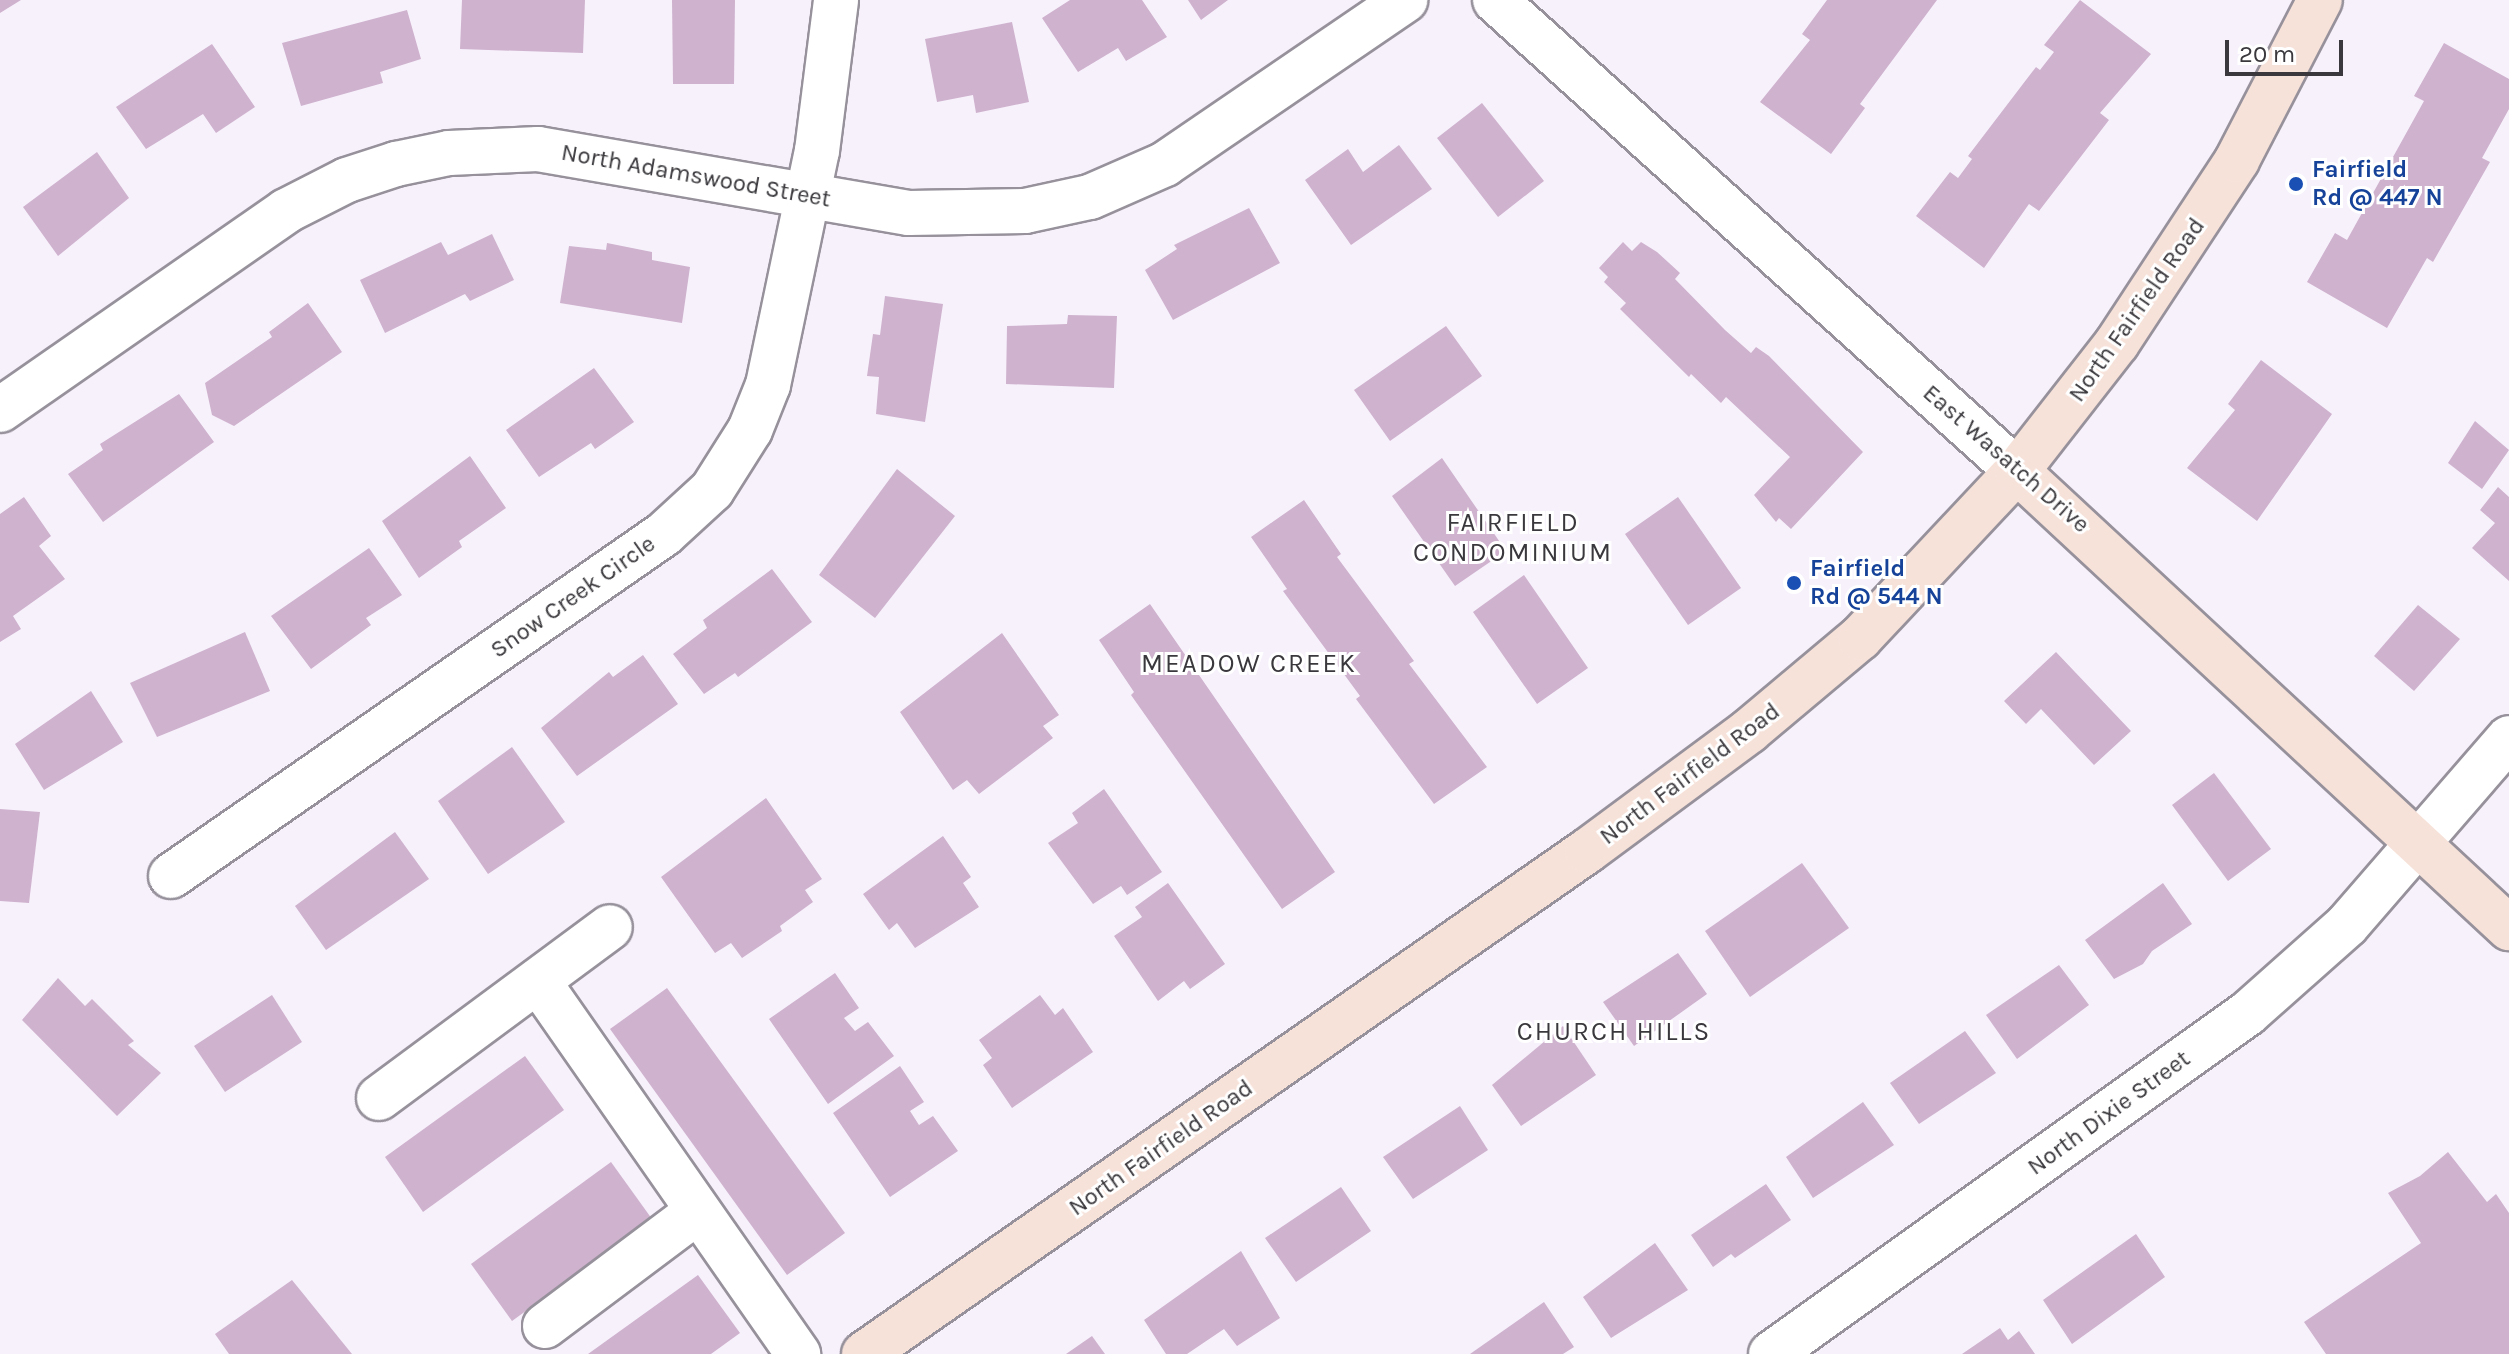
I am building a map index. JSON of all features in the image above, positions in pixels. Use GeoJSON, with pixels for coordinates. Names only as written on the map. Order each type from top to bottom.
{"type":"FeatureCollection","features":[{"type":"Feature","properties":{"kind":"main road","name":"North Fairfield Road"},"geometry":{"type":"LineString","coordinates":[[864,1354],[1587,851],[1737,740],[1897,602],[2017,471],[2169,270],[2271,102],[2320,0]]}},
{"type":"Feature","properties":{"kind":"main road","name":"East Wasatch Drive"},"geometry":{"type":"LineString","coordinates":[[2017,471],[2420,842],[2509,928]]}},
{"type":"Feature","properties":{"kind":"street","name":"Snow Creek Circle"},"geometry":{"type":"LineString","coordinates":[[171,876],[644,548],[699,504],[726,471],[759,412],[807,196],[836,0]]}},
{"type":"Feature","properties":{"kind":"street","name":"North Adamswood Street"},"geometry":{"type":"LineString","coordinates":[[0,410],[286,211],[337,184],[396,164],[449,153],[538,149],[934,215],[1001,214],[1090,197],[1165,164],[1405,0]]}},
{"type":"Feature","properties":{"kind":"street","name":"East Wasatch Drive"},"geometry":{"type":"LineString","coordinates":[[1495,0],[2017,471]]}},
{"type":"Feature","properties":{"kind":"street","name":"North Dixie Street"},"geometry":{"type":"LineString","coordinates":[[1771,1354],[2248,1013],[2347,925],[2509,738]]}},
{"type":"Feature","properties":{"kind":"street"},"geometry":{"type":"LineString","coordinates":[[379,1098],[610,927]]}},
{"type":"Feature","properties":{"kind":"street"},"geometry":{"type":"LineString","coordinates":[[538,981],[798,1354]]}},
{"type":"Feature","properties":{"kind":"street"},"geometry":{"type":"LineString","coordinates":[[545,1326],[698,1211]]}},
{"type":"Feature","properties":{"kind":"building"},"geometry":{"type":"Polygon","coordinates":[[[0,0],[21,0],[0,13],[0,0]]]}},
{"type":"Feature","properties":{"kind":"building"},"geometry":{"type":"Polygon","coordinates":[[[462,0],[585,0],[583,53],[460,49],[462,0]]]}},
{"type":"Feature","properties":{"kind":"building"},"geometry":{"type":"Polygon","coordinates":[[[672,0],[735,0],[734,84],[673,84],[672,0]]]}},
{"type":"Feature","properties":{"kind":"building"},"geometry":{"type":"Polygon","coordinates":[[[1070,0],[1142,0],[1167,37],[1126,61],[1118,48],[1078,72],[1042,18],[1070,0]]]}},
{"type":"Feature","properties":{"kind":"building"},"geometry":{"type":"Polygon","coordinates":[[[1188,0],[1228,0],[1201,20],[1188,0]]]}},
{"type":"Feature","properties":{"kind":"building"},"geometry":{"type":"Polygon","coordinates":[[[1827,0],[1937,0],[1860,104],[1865,108],[1831,154],[1760,102],[1810,40],[1802,34],[1827,0]]]}},
{"type":"Feature","properties":{"kind":"building"},"geometry":{"type":"Polygon","coordinates":[[[2080,0],[2151,54],[2100,113],[2109,120],[2039,211],[2029,204],[1984,268],[1916,216],[1950,172],[1958,178],[1972,159],[1968,156],[2036,67],[2040,70],[2054,52],[2044,45],[2080,0]]]}},
{"type":"Feature","properties":{"kind":"building"},"geometry":{"type":"Polygon","coordinates":[[[407,10],[421,59],[380,72],[383,83],[301,106],[282,43],[407,10]]]}},
{"type":"Feature","properties":{"kind":"building"},"geometry":{"type":"Polygon","coordinates":[[[1012,22],[1029,102],[976,113],[973,95],[937,102],[925,39],[1012,22]]]}},
{"type":"Feature","properties":{"kind":"building"},"geometry":{"type":"Polygon","coordinates":[[[2444,43],[2509,79],[2509,109],[2482,158],[2490,162],[2433,262],[2427,258],[2387,328],[2307,282],[2335,233],[2347,240],[2424,101],[2414,96],[2444,43]]]}},
{"type":"Feature","properties":{"kind":"building"},"geometry":{"type":"Polygon","coordinates":[[[212,44],[255,107],[216,133],[203,114],[146,149],[116,107],[212,44]]]}},
{"type":"Feature","properties":{"kind":"building"},"geometry":{"type":"Polygon","coordinates":[[[1482,103],[1544,181],[1498,217],[1437,138],[1482,103]]]}},
{"type":"Feature","properties":{"kind":"building"},"geometry":{"type":"Polygon","coordinates":[[[1399,145],[1432,189],[1351,245],[1305,180],[1348,149],[1363,172],[1399,145]]]}},
{"type":"Feature","properties":{"kind":"building"},"geometry":{"type":"Polygon","coordinates":[[[97,152],[129,198],[58,256],[23,207],[97,152]]]}},
{"type":"Feature","properties":{"kind":"building"},"geometry":{"type":"Polygon","coordinates":[[[1249,208],[1280,263],[1173,320],[1145,270],[1177,249],[1174,245],[1249,208]]]}},
{"type":"Feature","properties":{"kind":"building"},"geometry":{"type":"Polygon","coordinates":[[[492,234],[514,280],[470,301],[465,294],[385,333],[360,280],[441,242],[448,255],[492,234]]]}},
{"type":"Feature","properties":{"kind":"building"},"geometry":{"type":"Polygon","coordinates":[[[1623,242],[1632,251],[1641,242],[1657,252],[1680,273],[1675,279],[1725,330],[1751,353],[1756,347],[1769,356],[1863,452],[1791,529],[1779,518],[1776,522],[1754,495],[1790,457],[1726,397],[1721,403],[1691,374],[1689,377],[1620,309],[1626,303],[1604,282],[1608,277],[1599,268],[1623,242]]]}},
{"type":"Feature","properties":{"kind":"building"},"geometry":{"type":"Polygon","coordinates":[[[607,243],[652,252],[652,260],[690,267],[682,323],[560,303],[569,246],[606,250],[607,243]]]}},
{"type":"Feature","properties":{"kind":"building"},"geometry":{"type":"Polygon","coordinates":[[[885,296],[943,304],[925,422],[876,414],[879,377],[867,376],[873,334],[880,335],[885,296]]]}},
{"type":"Feature","properties":{"kind":"building"},"geometry":{"type":"Polygon","coordinates":[[[308,303],[342,352],[234,426],[212,415],[205,383],[272,337],[269,332],[308,303]]]}},
{"type":"Feature","properties":{"kind":"building"},"geometry":{"type":"Polygon","coordinates":[[[1068,315],[1117,316],[1114,388],[1006,384],[1007,326],[1067,324],[1068,315]]]}},
{"type":"Feature","properties":{"kind":"building"},"geometry":{"type":"Polygon","coordinates":[[[1446,326],[1482,376],[1390,441],[1354,390],[1446,326]]]}},
{"type":"Feature","properties":{"kind":"building"},"geometry":{"type":"Polygon","coordinates":[[[2261,360],[2332,414],[2257,521],[2187,468],[2235,410],[2228,404],[2261,360]]]}},
{"type":"Feature","properties":{"kind":"building"},"geometry":{"type":"Polygon","coordinates":[[[594,368],[634,422],[595,449],[591,443],[539,477],[506,430],[594,368]]]}},
{"type":"Feature","properties":{"kind":"building"},"geometry":{"type":"Polygon","coordinates":[[[179,394],[214,442],[103,522],[68,474],[103,450],[100,444],[179,394]]]}},
{"type":"Feature","properties":{"kind":"building"},"geometry":{"type":"Polygon","coordinates":[[[2475,421],[2509,450],[2482,489],[2448,463],[2475,421]]]}},
{"type":"Feature","properties":{"kind":"building"},"geometry":{"type":"Polygon","coordinates":[[[470,456],[506,508],[459,541],[462,547],[419,578],[382,521],[470,456]]]}},
{"type":"Feature","properties":{"kind":"building"},"geometry":{"type":"Polygon","coordinates":[[[1442,458],[1506,551],[1455,586],[1392,496],[1442,458]]]}},
{"type":"Feature","properties":{"kind":"building"},"geometry":{"type":"Polygon","coordinates":[[[897,469],[955,516],[875,618],[819,575],[897,469]]]}},
{"type":"Feature","properties":{"kind":"building"},"geometry":{"type":"Polygon","coordinates":[[[2498,487],[2509,497],[2509,581],[2472,548],[2495,523],[2480,510],[2498,487]]]}},
{"type":"Feature","properties":{"kind":"building"},"geometry":{"type":"Polygon","coordinates":[[[24,497],[51,536],[39,546],[65,579],[13,616],[21,629],[0,642],[0,514],[24,497]]]}},
{"type":"Feature","properties":{"kind":"building"},"geometry":{"type":"Polygon","coordinates":[[[1678,497],[1741,588],[1688,625],[1625,534],[1678,497]]]}},
{"type":"Feature","properties":{"kind":"building"},"geometry":{"type":"Polygon","coordinates":[[[1304,500],[1341,554],[1337,557],[1414,661],[1409,664],[1487,767],[1434,804],[1356,699],[1360,696],[1283,591],[1287,589],[1251,537],[1304,500]]]}},
{"type":"Feature","properties":{"kind":"building"},"geometry":{"type":"Polygon","coordinates":[[[369,548],[402,595],[366,618],[371,625],[311,669],[271,616],[369,548]]]}},
{"type":"Feature","properties":{"kind":"building"},"geometry":{"type":"Polygon","coordinates":[[[772,569],[812,622],[738,677],[735,673],[704,694],[673,654],[707,628],[703,620],[772,569]]]}},
{"type":"Feature","properties":{"kind":"building"},"geometry":{"type":"Polygon","coordinates":[[[1524,575],[1588,668],[1537,704],[1473,612],[1524,575]]]}},
{"type":"Feature","properties":{"kind":"building"},"geometry":{"type":"Polygon","coordinates":[[[1150,604],[1335,872],[1282,909],[1131,695],[1134,692],[1099,640],[1150,604]]]}},
{"type":"Feature","properties":{"kind":"building"},"geometry":{"type":"Polygon","coordinates":[[[2418,605],[2460,639],[2414,691],[2374,656],[2418,605]]]}},
{"type":"Feature","properties":{"kind":"building"},"geometry":{"type":"Polygon","coordinates":[[[245,632],[270,691],[157,737],[130,683],[245,632]]]}},
{"type":"Feature","properties":{"kind":"building"},"geometry":{"type":"Polygon","coordinates":[[[1002,633],[1059,715],[1043,726],[1053,738],[979,794],[967,780],[953,790],[900,712],[1002,633]]]}},
{"type":"Feature","properties":{"kind":"building"},"geometry":{"type":"Polygon","coordinates":[[[2056,652],[2131,731],[2094,765],[2041,709],[2026,724],[2004,701],[2056,652]]]}},
{"type":"Feature","properties":{"kind":"building"},"geometry":{"type":"Polygon","coordinates":[[[643,655],[678,704],[577,776],[541,728],[609,672],[613,677],[643,655]]]}},
{"type":"Feature","properties":{"kind":"building"},"geometry":{"type":"Polygon","coordinates":[[[91,691],[123,742],[44,790],[15,744],[91,691]]]}},
{"type":"Feature","properties":{"kind":"building"},"geometry":{"type":"Polygon","coordinates":[[[512,747],[565,822],[488,874],[438,801],[512,747]]]}},
{"type":"Feature","properties":{"kind":"building"},"geometry":{"type":"Polygon","coordinates":[[[2214,773],[2271,849],[2228,881],[2172,805],[2214,773]]]}},
{"type":"Feature","properties":{"kind":"building"},"geometry":{"type":"Polygon","coordinates":[[[1104,789],[1162,872],[1127,895],[1121,886],[1093,904],[1048,843],[1078,823],[1072,813],[1104,789]]]}},
{"type":"Feature","properties":{"kind":"building"},"geometry":{"type":"Polygon","coordinates":[[[766,798],[822,879],[805,890],[813,902],[780,926],[782,931],[742,958],[731,943],[715,953],[661,877],[766,798]]]}},
{"type":"Feature","properties":{"kind":"building"},"geometry":{"type":"Polygon","coordinates":[[[0,809],[40,812],[29,903],[0,901],[0,809]]]}},
{"type":"Feature","properties":{"kind":"building"},"geometry":{"type":"Polygon","coordinates":[[[395,832],[429,879],[326,950],[295,906],[395,832]]]}},
{"type":"Feature","properties":{"kind":"building"},"geometry":{"type":"Polygon","coordinates":[[[943,836],[971,877],[963,883],[979,907],[915,948],[897,923],[889,930],[863,894],[943,836]]]}},
{"type":"Feature","properties":{"kind":"building"},"geometry":{"type":"Polygon","coordinates":[[[1802,863],[1849,928],[1750,997],[1705,931],[1802,863]]]}},
{"type":"Feature","properties":{"kind":"building"},"geometry":{"type":"Polygon","coordinates":[[[1168,883],[1225,964],[1190,989],[1184,981],[1158,1001],[1114,936],[1142,917],[1135,907],[1168,883]]]}},
{"type":"Feature","properties":{"kind":"building"},"geometry":{"type":"Polygon","coordinates":[[[2163,883],[2192,924],[2152,951],[2143,964],[2114,979],[2085,940],[2163,883]]]}},
{"type":"Feature","properties":{"kind":"building"},"geometry":{"type":"Polygon","coordinates":[[[1678,953],[1707,994],[1634,1046],[1603,1002],[1678,953]]]}},
{"type":"Feature","properties":{"kind":"building"},"geometry":{"type":"Polygon","coordinates":[[[2059,965],[2089,1005],[2017,1059],[1986,1015],[2059,965]]]}},
{"type":"Feature","properties":{"kind":"building"},"geometry":{"type":"Polygon","coordinates":[[[835,973],[859,1008],[844,1018],[855,1031],[868,1022],[894,1056],[828,1104],[769,1019],[835,973]]]}},
{"type":"Feature","properties":{"kind":"building"},"geometry":{"type":"Polygon","coordinates":[[[58,978],[85,1006],[92,999],[134,1041],[128,1045],[161,1073],[117,1116],[22,1020],[58,978]]]}},
{"type":"Feature","properties":{"kind":"building"},"geometry":{"type":"Polygon","coordinates":[[[667,988],[845,1233],[787,1275],[610,1029],[667,988]]]}},
{"type":"Feature","properties":{"kind":"building"},"geometry":{"type":"Polygon","coordinates":[[[272,995],[302,1042],[225,1092],[194,1046],[272,995]]]}},
{"type":"Feature","properties":{"kind":"building"},"geometry":{"type":"Polygon","coordinates":[[[1040,995],[1055,1015],[1063,1008],[1093,1052],[1012,1108],[983,1065],[992,1058],[979,1040],[1040,995]]]}},
{"type":"Feature","properties":{"kind":"building"},"geometry":{"type":"Polygon","coordinates":[[[1563,1026],[1596,1075],[1521,1126],[1492,1085],[1563,1026]]]}},
{"type":"Feature","properties":{"kind":"building"},"geometry":{"type":"Polygon","coordinates":[[[1965,1031],[1996,1073],[1919,1124],[1890,1083],[1965,1031]]]}},
{"type":"Feature","properties":{"kind":"building"},"geometry":{"type":"Polygon","coordinates":[[[525,1056],[564,1110],[423,1212],[385,1157],[525,1056]]]}},
{"type":"Feature","properties":{"kind":"building"},"geometry":{"type":"Polygon","coordinates":[[[900,1066],[924,1102],[910,1111],[919,1125],[933,1116],[958,1151],[890,1197],[833,1113],[900,1066]]]}},
{"type":"Feature","properties":{"kind":"building"},"geometry":{"type":"Polygon","coordinates":[[[1863,1102],[1894,1145],[1813,1198],[1786,1157],[1863,1102]]]}},
{"type":"Feature","properties":{"kind":"building"},"geometry":{"type":"Polygon","coordinates":[[[1460,1106],[1488,1150],[1413,1199],[1383,1157],[1460,1106]]]}},
{"type":"Feature","properties":{"kind":"building"},"geometry":{"type":"Polygon","coordinates":[[[2448,1152],[2487,1202],[2496,1194],[2509,1213],[2509,1354],[2326,1354],[2304,1322],[2421,1243],[2388,1193],[2420,1176],[2448,1152]]]}},
{"type":"Feature","properties":{"kind":"building"},"geometry":{"type":"Polygon","coordinates":[[[611,1162],[652,1219],[512,1321],[471,1264],[611,1162]]]}},
{"type":"Feature","properties":{"kind":"building"},"geometry":{"type":"Polygon","coordinates":[[[1766,1184],[1791,1220],[1735,1258],[1731,1254],[1713,1267],[1691,1235],[1766,1184]]]}},
{"type":"Feature","properties":{"kind":"building"},"geometry":{"type":"Polygon","coordinates":[[[1341,1187],[1371,1231],[1296,1282],[1265,1238],[1341,1187]]]}},
{"type":"Feature","properties":{"kind":"building"},"geometry":{"type":"Polygon","coordinates":[[[2136,1234],[2165,1277],[2072,1344],[2043,1300],[2136,1234]]]}},
{"type":"Feature","properties":{"kind":"building"},"geometry":{"type":"Polygon","coordinates":[[[1655,1243],[1688,1290],[1611,1338],[1583,1297],[1655,1243]]]}},
{"type":"Feature","properties":{"kind":"building"},"geometry":{"type":"Polygon","coordinates":[[[1241,1251],[1280,1318],[1237,1346],[1224,1329],[1187,1354],[1166,1354],[1144,1320],[1241,1251]]]}},
{"type":"Feature","properties":{"kind":"building"},"geometry":{"type":"Polygon","coordinates":[[[698,1275],[740,1333],[711,1354],[588,1354],[698,1275]]]}},
{"type":"Feature","properties":{"kind":"building"},"geometry":{"type":"Polygon","coordinates":[[[292,1280],[352,1354],[229,1354],[215,1334],[292,1280]]]}},
{"type":"Feature","properties":{"kind":"building"},"geometry":{"type":"Polygon","coordinates":[[[1544,1302],[1574,1347],[1563,1354],[1470,1354],[1544,1302]]]}},
{"type":"Feature","properties":{"kind":"building"},"geometry":{"type":"Polygon","coordinates":[[[2000,1328],[2008,1340],[2019,1331],[2035,1354],[1962,1354],[2000,1328]]]}},
{"type":"Feature","properties":{"kind":"building"},"geometry":{"type":"Polygon","coordinates":[[[1092,1336],[1105,1354],[1066,1354],[1092,1336]]]}},
{"type":"Feature","properties":{"kind":"place","name":"Fairfield Rd @ 447 N"},"geometry":{"type":"Point","coordinates":[2296,184]}},
{"type":"Feature","properties":{"kind":"place","name":"Fairfield Rd @ 544 N"},"geometry":{"type":"Point","coordinates":[1794,583]}},
{"type":"Feature","properties":{"kind":"district","name":"FAIRFIELD CONDOMINIUM"},"geometry":{"type":"Point","coordinates":[1513,538]}},
{"type":"Feature","properties":{"kind":"district","name":"MEADOW CREEK"},"geometry":{"type":"Point","coordinates":[1249,664]}},
{"type":"Feature","properties":{"kind":"district","name":"CHURCH HILLS"},"geometry":{"type":"Point","coordinates":[1614,1032]}}]}
